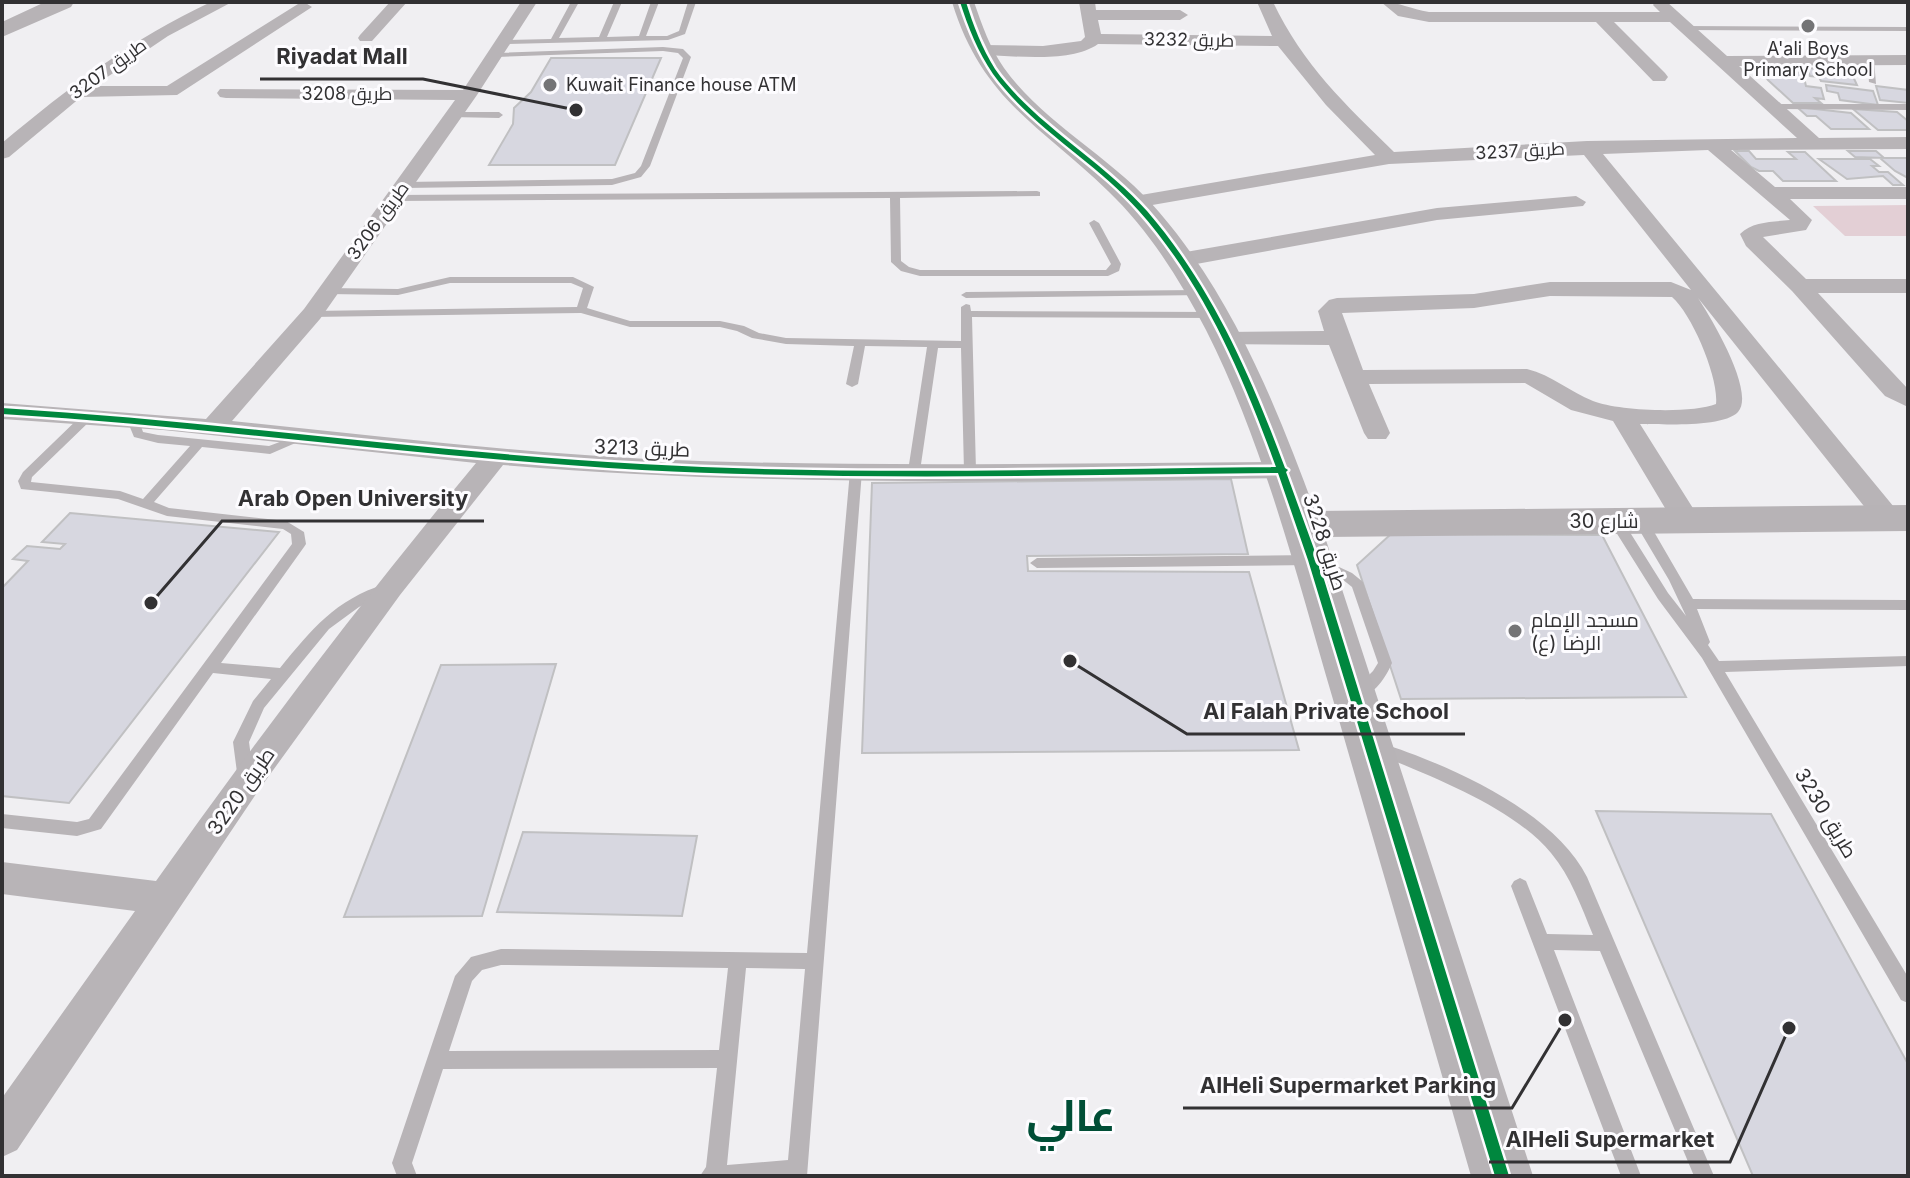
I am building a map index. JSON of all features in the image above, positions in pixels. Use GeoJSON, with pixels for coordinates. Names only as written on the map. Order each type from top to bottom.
{"type":"FeatureCollection","features":[{"type":"Feature","properties":{"kind":"street"},"geometry":{"type":"LineString","coordinates":[[2,15],[32,2]]}},
{"type":"Feature","properties":{"kind":"street"},"geometry":{"type":"LineString","coordinates":[[2,30],[63,2]]}},
{"type":"Feature","properties":{"kind":"street","name":"طريق 3207"},"geometry":{"type":"LineString","coordinates":[[2,153],[73,92],[139,45],[224,2]]}},
{"type":"Feature","properties":{"kind":"street"},"geometry":{"type":"LineString","coordinates":[[366,38],[399,2]]}},
{"type":"Feature","properties":{"kind":"street","name":"طريق 3206"},"geometry":{"type":"LineString","coordinates":[[205,436],[312,314],[500,48],[529,2]]}},
{"type":"Feature","properties":{"kind":"street","name":"طريق 3228"},"geometry":{"type":"LineString","coordinates":[[963,2],[970,26],[999,78],[1135,202],[1205,302],[1283,470],[1502,1176]]}},
{"type":"Feature","properties":{"kind":"street"},"geometry":{"type":"LineString","coordinates":[[1265,2],[1283,41],[1332,101],[1389,158]]}},
{"type":"Feature","properties":{"kind":"street"},"geometry":{"type":"LineString","coordinates":[[1389,2],[1397,10],[1420,17],[1600,17],[1680,23]]}},
{"type":"Feature","properties":{"kind":"street"},"geometry":{"type":"LineString","coordinates":[[1521,2],[1533,17]]}},
{"type":"Feature","properties":{"kind":"street"},"geometry":{"type":"LineString","coordinates":[[1657,2],[1814,143]]}},
{"type":"Feature","properties":{"kind":"street"},"geometry":{"type":"LineString","coordinates":[[73,92],[171,91],[304,7]]}},
{"type":"Feature","properties":{"kind":"street"},"geometry":{"type":"LineString","coordinates":[[1094,39],[1088,9],[1180,15]]}},
{"type":"Feature","properties":{"kind":"street"},"geometry":{"type":"LineString","coordinates":[[1600,17],[1659,77]]}},
{"type":"Feature","properties":{"kind":"street","name":"طريق 3232"},"geometry":{"type":"LineString","coordinates":[[984,50],[1071,49],[1088,46],[1094,39],[1283,41]]}},
{"type":"Feature","properties":{"kind":"street"},"geometry":{"type":"LineString","coordinates":[[1723,61],[1908,60]]}},
{"type":"Feature","properties":{"kind":"street","name":"طريق 3208"},"geometry":{"type":"LineString","coordinates":[[226,93],[460,105]]}},
{"type":"Feature","properties":{"kind":"street","name":"طريق 3237"},"geometry":{"type":"LineString","coordinates":[[1135,202],[1389,158],[1587,147],[1908,143]]}},
{"type":"Feature","properties":{"kind":"street"},"geometry":{"type":"LineString","coordinates":[[1713,144],[1803,223],[1757,230],[1751,238],[1800,286],[1894,391],[1908,399]]}},
{"type":"Feature","properties":{"kind":"street"},"geometry":{"type":"LineString","coordinates":[[1587,147],[1900,521]]}},
{"type":"Feature","properties":{"kind":"street"},"geometry":{"type":"LineString","coordinates":[[1771,193],[1908,193]]}},
{"type":"Feature","properties":{"kind":"street"},"geometry":{"type":"LineString","coordinates":[[1205,302],[1449,212],[1576,202]]}},
{"type":"Feature","properties":{"kind":"street"},"geometry":{"type":"LineString","coordinates":[[1800,286],[1908,286]]}},
{"type":"Feature","properties":{"kind":"street"},"geometry":{"type":"LineString","coordinates":[[1353,377],[1527,376],[1550,384],[1589,408],[1621,414],[1714,414],[1732,403],[1716,351],[1686,297],[1677,291],[1658,287],[1559,289],[1474,301],[1344,303],[1330,311],[1353,377],[1377,433]]}},
{"type":"Feature","properties":{"kind":"street"},"geometry":{"type":"LineString","coordinates":[[1205,302],[1340,338]]}},
{"type":"Feature","properties":{"kind":"street","name":"طريق 3213"},"geometry":{"type":"LineString","coordinates":[[2,411],[133,420],[205,436],[301,438],[495,458],[646,468],[1283,470]]}},
{"type":"Feature","properties":{"kind":"street"},"geometry":{"type":"LineString","coordinates":[[1621,414],[1687,521]]}},
{"type":"Feature","properties":{"kind":"street","name":"طريق 3220"},"geometry":{"type":"LineString","coordinates":[[2,1135],[246,781],[389,588],[495,458]]}},
{"type":"Feature","properties":{"kind":"street","name":"شارع 30"},"geometry":{"type":"LineString","coordinates":[[1306,542],[1628,521],[1900,521]]}},
{"type":"Feature","properties":{"kind":"street"},"geometry":{"type":"LineString","coordinates":[[2,878],[165,898]]}},
{"type":"Feature","properties":{"kind":"lane"},"geometry":{"type":"LineString","coordinates":[[554,41],[575,2]]}},
{"type":"Feature","properties":{"kind":"lane"},"geometry":{"type":"LineString","coordinates":[[602,40],[618,2]]}},
{"type":"Feature","properties":{"kind":"lane"},"geometry":{"type":"LineString","coordinates":[[642,38],[655,2]]}},
{"type":"Feature","properties":{"kind":"lane"},"geometry":{"type":"LineString","coordinates":[[500,48],[554,41],[678,35],[682,32],[692,2]]}},
{"type":"Feature","properties":{"kind":"lane"},"geometry":{"type":"LineString","coordinates":[[1680,23],[1908,29]]}},
{"type":"Feature","properties":{"kind":"lane"},"geometry":{"type":"LineString","coordinates":[[400,191],[612,182],[638,175],[645,166],[687,57],[680,51],[663,49],[500,48]]}},
{"type":"Feature","properties":{"kind":"lane"},"geometry":{"type":"LineString","coordinates":[[1870,60],[1873,82]]}},
{"type":"Feature","properties":{"kind":"lane"},"geometry":{"type":"LineString","coordinates":[[460,105],[502,111]]}},
{"type":"Feature","properties":{"kind":"lane"},"geometry":{"type":"LineString","coordinates":[[1775,107],[1908,107]]}},
{"type":"Feature","properties":{"kind":"lane"},"geometry":{"type":"LineString","coordinates":[[400,191],[1037,194]]}},
{"type":"Feature","properties":{"kind":"lane"},"geometry":{"type":"LineString","coordinates":[[895,195],[896,262],[920,273],[1112,271],[1116,264],[1094,223]]}},
{"type":"Feature","properties":{"kind":"lane"},"geometry":{"type":"LineString","coordinates":[[965,274],[970,471]]}},
{"type":"Feature","properties":{"kind":"lane"},"geometry":{"type":"LineString","coordinates":[[328,291],[398,292],[450,280],[573,280],[589,287],[581,310]]}},
{"type":"Feature","properties":{"kind":"lane"},"geometry":{"type":"LineString","coordinates":[[966,295],[1205,302]]}},
{"type":"Feature","properties":{"kind":"lane"},"geometry":{"type":"LineString","coordinates":[[967,314],[1205,302]]}},
{"type":"Feature","properties":{"kind":"lane"},"geometry":{"type":"LineString","coordinates":[[312,314],[581,310],[630,324],[720,324],[771,339],[968,345]]}},
{"type":"Feature","properties":{"kind":"lane"},"geometry":{"type":"LineString","coordinates":[[852,384],[860,344]]}},
{"type":"Feature","properties":{"kind":"lane"},"geometry":{"type":"LineString","coordinates":[[914,471],[933,345]]}},
{"type":"Feature","properties":{"kind":"lane"},"geometry":{"type":"LineString","coordinates":[[2,821],[77,829],[95,824],[291,557],[299,538],[293,528],[286,525],[167,512],[120,495],[26,486],[24,481],[27,475],[88,416]]}},
{"type":"Feature","properties":{"kind":"lane"},"geometry":{"type":"LineString","coordinates":[[145,504],[205,436]]}},
{"type":"Feature","properties":{"kind":"lane"},"geometry":{"type":"LineString","coordinates":[[738,960],[713,1176],[797,1173],[856,471]]}},
{"type":"Feature","properties":{"kind":"lane","name":"طريق 3230"},"geometry":{"type":"LineString","coordinates":[[1628,521],[1690,604],[1711,660]]}},
{"type":"Feature","properties":{"kind":"lane","name":"طريق 3230"},"geometry":{"type":"LineString","coordinates":[[1628,521],[1663,596],[1711,660],[1908,994]]}},
{"type":"Feature","properties":{"kind":"lane"},"geometry":{"type":"LineString","coordinates":[[1037,563],[1306,542]]}},
{"type":"Feature","properties":{"kind":"lane"},"geometry":{"type":"LineString","coordinates":[[246,781],[240,752],[244,731],[258,705],[309,640],[338,613],[389,588]]}},
{"type":"Feature","properties":{"kind":"lane"},"geometry":{"type":"LineString","coordinates":[[1690,604],[1908,605]]}},
{"type":"Feature","properties":{"kind":"lane"},"geometry":{"type":"LineString","coordinates":[[1711,660],[1908,661]]}},
{"type":"Feature","properties":{"kind":"lane"},"geometry":{"type":"LineString","coordinates":[[208,667],[282,674]]}},
{"type":"Feature","properties":{"kind":"lane"},"geometry":{"type":"LineString","coordinates":[[1368,743],[1446,776],[1494,802],[1519,816],[1554,844],[1578,877],[1704,1176]]}},
{"type":"Feature","properties":{"kind":"lane"},"geometry":{"type":"LineString","coordinates":[[1520,886],[1631,1176]]}},
{"type":"Feature","properties":{"kind":"lane"},"geometry":{"type":"LineString","coordinates":[[1544,942],[1606,943]]}},
{"type":"Feature","properties":{"kind":"lane"},"geometry":{"type":"LineString","coordinates":[[407,1176],[402,1163],[464,976],[477,963],[501,957],[815,961]]}},
{"type":"Feature","properties":{"kind":"lane"},"geometry":{"type":"LineString","coordinates":[[437,1060],[727,1059]]}},
{"type":"Feature","properties":{"kind":"shaded area"},"geometry":{"type":"Polygon","coordinates":[[[1908,205],[1908,236],[1845,236],[1813,206],[1908,205]]]}},
{"type":"Feature","properties":{"kind":"building"},"geometry":{"type":"Polygon","coordinates":[[[551,58],[661,58],[615,165],[489,165],[513,124],[514,108],[531,92],[551,58]]]}},
{"type":"Feature","properties":{"kind":"building"},"geometry":{"type":"Polygon","coordinates":[[[1756,64],[1803,73],[1806,86],[1821,88],[1824,99],[1815,98],[1821,103],[1793,103],[1762,71],[1751,68],[1756,64]]]}},
{"type":"Feature","properties":{"kind":"building"},"geometry":{"type":"Polygon","coordinates":[[[1818,66],[1850,70],[1857,85],[1821,81],[1819,77],[1810,76],[1807,68],[1819,69],[1818,66]]]}},
{"type":"Feature","properties":{"kind":"building"},"geometry":{"type":"Polygon","coordinates":[[[1826,85],[1873,91],[1878,105],[1840,100],[1838,93],[1827,91],[1826,85]]]}},
{"type":"Feature","properties":{"kind":"building"},"geometry":{"type":"Polygon","coordinates":[[[1876,86],[1908,90],[1908,103],[1880,100],[1876,86]]]}},
{"type":"Feature","properties":{"kind":"building"},"geometry":{"type":"Polygon","coordinates":[[[1797,107],[1851,113],[1869,129],[1831,129],[1816,116],[1807,116],[1797,107]]]}},
{"type":"Feature","properties":{"kind":"building"},"geometry":{"type":"Polygon","coordinates":[[[1853,109],[1897,112],[1908,121],[1908,130],[1878,130],[1853,109]]]}},
{"type":"Feature","properties":{"kind":"building"},"geometry":{"type":"Polygon","coordinates":[[[1735,151],[1749,151],[1756,159],[1796,159],[1788,152],[1805,152],[1836,181],[1783,181],[1773,171],[1759,171],[1751,167],[1735,151]]]}},
{"type":"Feature","properties":{"kind":"building"},"geometry":{"type":"Polygon","coordinates":[[[1848,151],[1876,151],[1884,158],[1855,157],[1848,151]]]}},
{"type":"Feature","properties":{"kind":"building"},"geometry":{"type":"Polygon","coordinates":[[[1880,158],[1908,158],[1908,178],[1895,171],[1880,158]]]}},
{"type":"Feature","properties":{"kind":"building"},"geometry":{"type":"Polygon","coordinates":[[[1819,159],[1870,159],[1879,166],[1872,166],[1879,172],[1888,172],[1903,185],[1893,185],[1883,176],[1847,179],[1819,159]]]}},
{"type":"Feature","properties":{"kind":"building"},"geometry":{"type":"Polygon","coordinates":[[[1231,479],[1248,554],[1027,556],[1028,571],[1249,572],[1299,750],[862,753],[872,483],[1231,479]]]}},
{"type":"Feature","properties":{"kind":"building"},"geometry":{"type":"Polygon","coordinates":[[[70,513],[279,532],[69,803],[2,796],[2,588],[28,561],[13,559],[27,546],[60,549],[65,544],[42,542],[70,513]]]}},
{"type":"Feature","properties":{"kind":"building","name":"مسجد الإمام الرضا (ع)"},"geometry":{"type":"Polygon","coordinates":[[[1391,534],[1602,535],[1686,697],[1401,699],[1357,565],[1391,534]]]}},
{"type":"Feature","properties":{"kind":"building"},"geometry":{"type":"Polygon","coordinates":[[[556,664],[482,916],[344,917],[441,665],[556,664]]]}},
{"type":"Feature","properties":{"kind":"building"},"geometry":{"type":"Polygon","coordinates":[[[1596,811],[1771,814],[1908,1064],[1908,1176],[1753,1176],[1596,811]]]}},
{"type":"Feature","properties":{"kind":"building"},"geometry":{"type":"Polygon","coordinates":[[[523,832],[697,836],[682,916],[497,912],[523,832]]]}},
{"type":"Feature","properties":{"kind":"cycle path"},"geometry":{"type":"LineString","coordinates":[[963,2],[978,42],[1000,79],[1031,112],[1119,186],[1159,230],[1202,294],[1240,367],[1272,444],[1313,560],[1502,1176]]}},
{"type":"Feature","properties":{"kind":"cycle path"},"geometry":{"type":"LineString","coordinates":[[2,411],[644,467],[884,473],[1283,470]]}},
{"type":"Feature","properties":{"kind":"place","name":"A'ali Boys Primary School"},"geometry":{"type":"Point","coordinates":[1808,26]}},
{"type":"Feature","properties":{"kind":"place","name":"Kuwait Finance house ATM"},"geometry":{"type":"Point","coordinates":[550,85]}},
{"type":"Feature","properties":{"kind":"place","name":"Riyadat Mall"},"geometry":{"type":"Point","coordinates":[576,110]}},
{"type":"Feature","properties":{"kind":"place","name":"Arab Open University"},"geometry":{"type":"Point","coordinates":[151,603]}},
{"type":"Feature","properties":{"kind":"place","name":"مسجد الإمام الرضا (ع)"},"geometry":{"type":"Point","coordinates":[1515,631]}},
{"type":"Feature","properties":{"kind":"place","name":"Al Falah Private School"},"geometry":{"type":"Point","coordinates":[1070,661]}},
{"type":"Feature","properties":{"kind":"place","name":"AlHeli Supermarket Parking"},"geometry":{"type":"Point","coordinates":[1565,1020]}},
{"type":"Feature","properties":{"kind":"place","name":"AlHeli Supermarket"},"geometry":{"type":"Point","coordinates":[1789,1028]}},
{"type":"Feature","properties":{"kind":"district","name":"عالي"},"geometry":{"type":"Point","coordinates":[1071,1116]}}]}
